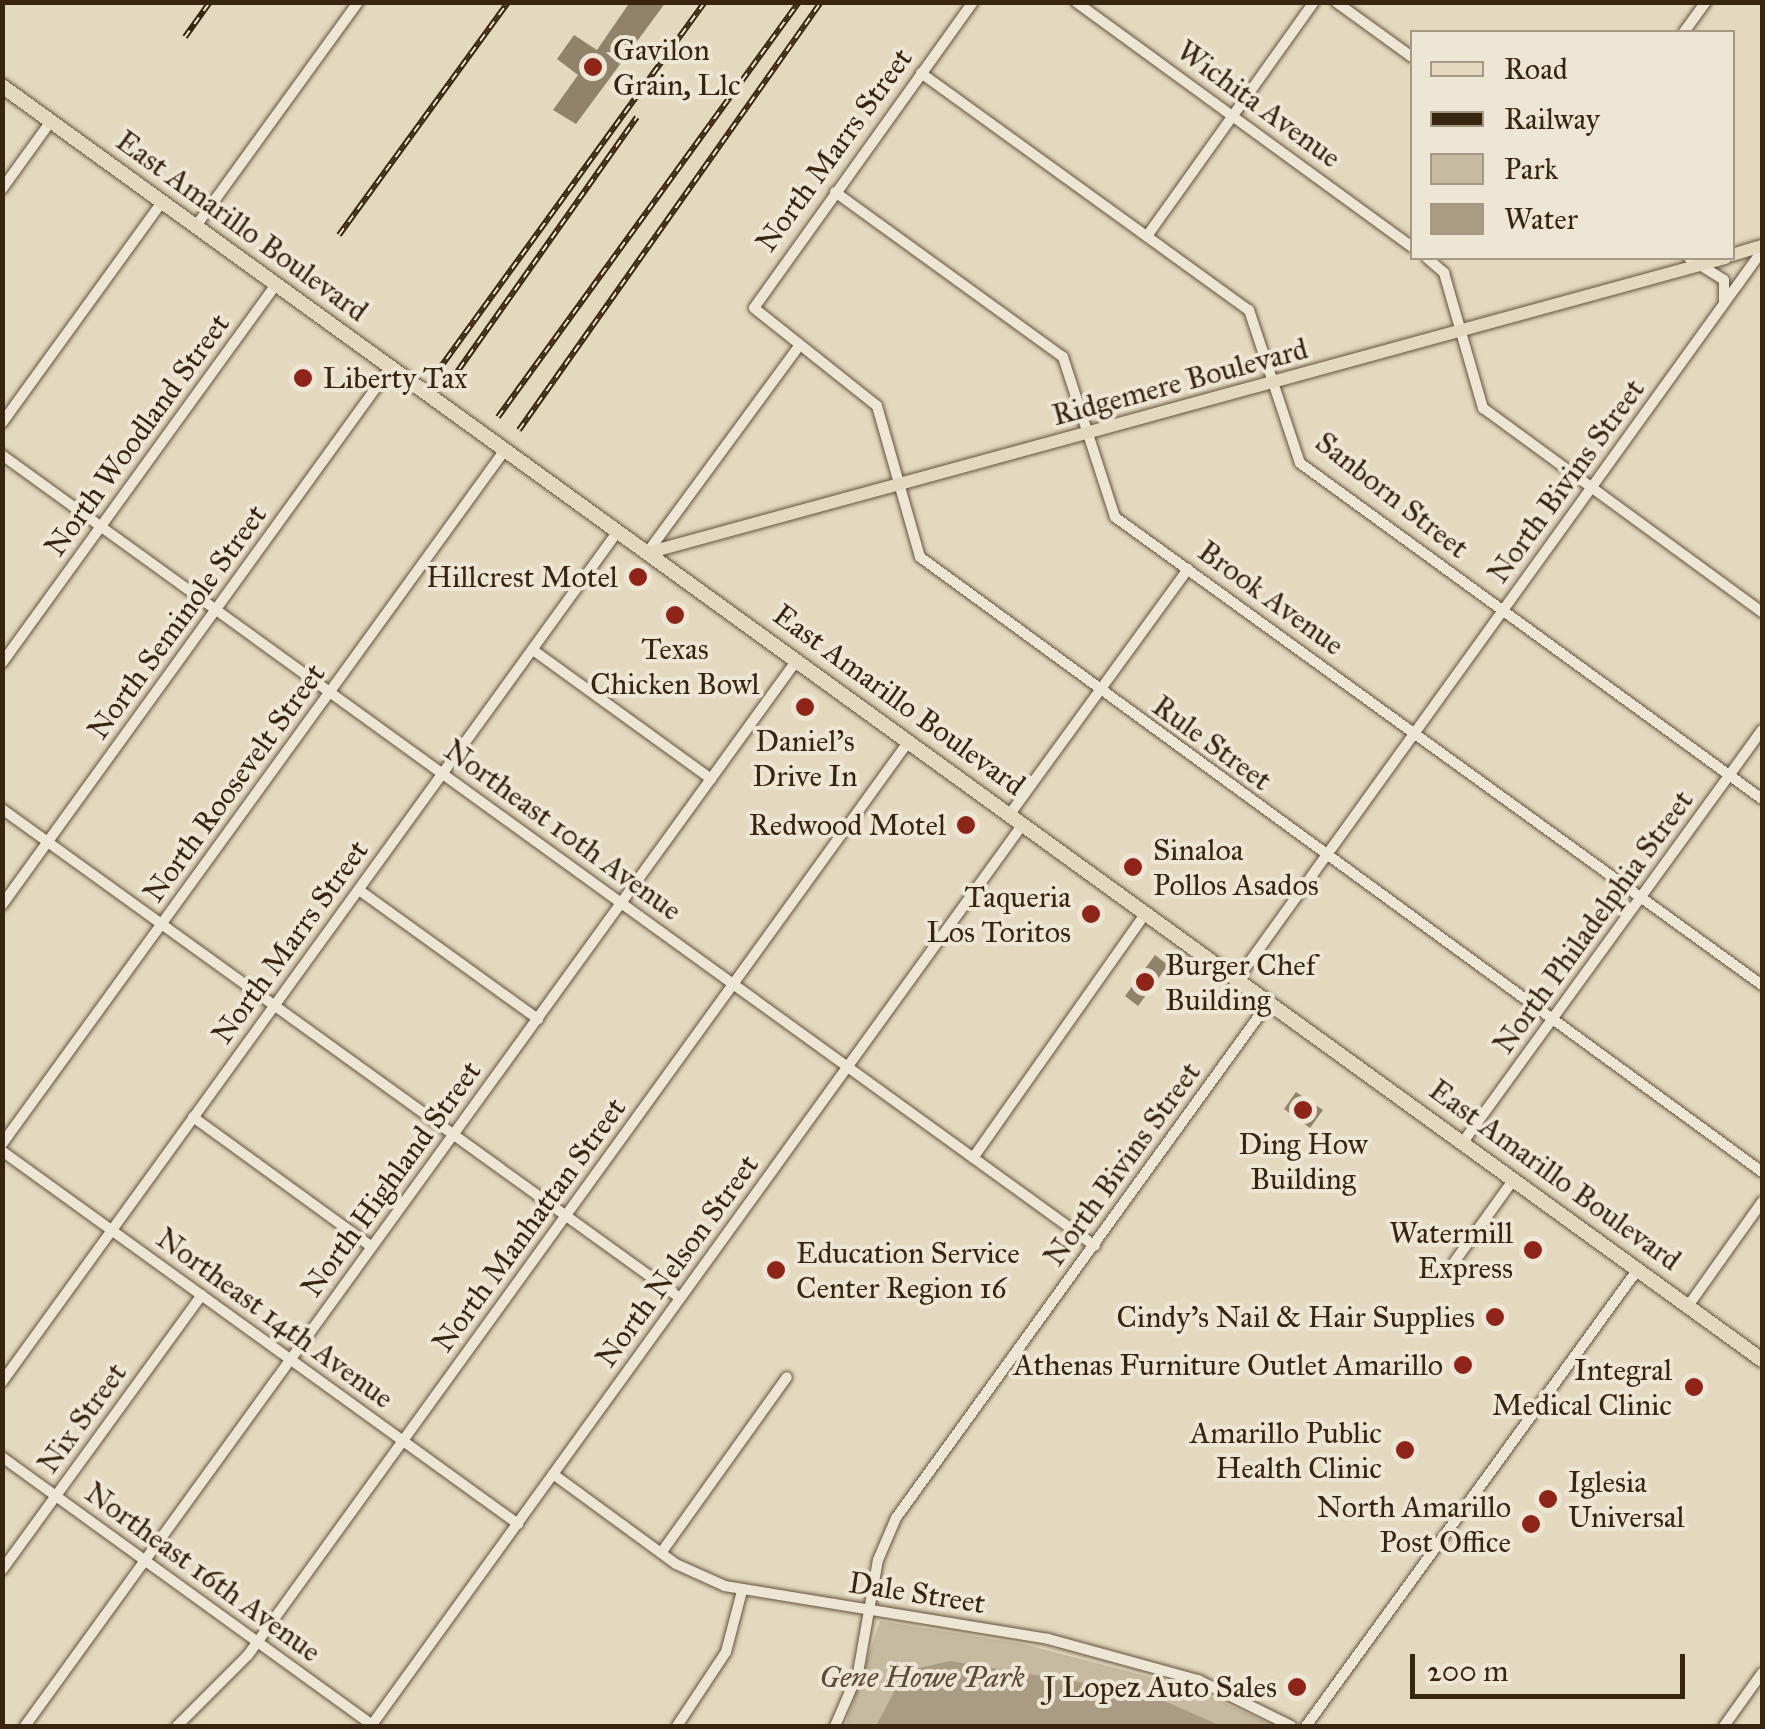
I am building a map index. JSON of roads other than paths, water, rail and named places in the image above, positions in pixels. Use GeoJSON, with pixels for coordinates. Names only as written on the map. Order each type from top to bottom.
{"type":"FeatureCollection","features":[{"type":"Feature","properties":{"kind":"highway","name":"East Amarillo Boulevard"},"geometry":{"type":"LineString","coordinates":[[2,86],[1688,1306],[1760,1351]]}},
{"type":"Feature","properties":{"kind":"main road"},"geometry":{"type":"LineString","coordinates":[[1735,254],[1762,249]]}},
{"type":"Feature","properties":{"kind":"main road","name":"Ridgemere Boulevard"},"geometry":{"type":"LineString","coordinates":[[648,553],[1460,332],[1694,261]]}},
{"type":"Feature","properties":{"kind":"street"},"geometry":{"type":"LineString","coordinates":[[196,226],[358,2]]}},
{"type":"Feature","properties":{"kind":"street","name":"North Marrs Street"},"geometry":{"type":"LineString","coordinates":[[772,278],[973,2]]}},
{"type":"Feature","properties":{"kind":"street","name":"Wichita Avenue"},"geometry":{"type":"LineString","coordinates":[[1076,2],[1410,246]]}},
{"type":"Feature","properties":{"kind":"street"},"geometry":{"type":"LineString","coordinates":[[1147,236],[1314,2]]}},
{"type":"Feature","properties":{"kind":"street"},"geometry":{"type":"LineString","coordinates":[[1336,2],[1410,57]]}},
{"type":"Feature","properties":{"kind":"street"},"geometry":{"type":"LineString","coordinates":[[1685,30],[1706,2]]}},
{"type":"Feature","properties":{"kind":"street","name":"Sanborn Street"},"geometry":{"type":"LineString","coordinates":[[921,73],[1250,310],[1300,463],[1762,799]]}},
{"type":"Feature","properties":{"kind":"street"},"geometry":{"type":"LineString","coordinates":[[2,189],[50,121]]}},
{"type":"Feature","properties":{"kind":"street","name":"Brook Avenue"},"geometry":{"type":"LineString","coordinates":[[835,192],[1063,357],[1108,509],[1762,985]]}},
{"type":"Feature","properties":{"kind":"street"},"geometry":{"type":"LineString","coordinates":[[2,423],[162,202]]}},
{"type":"Feature","properties":{"kind":"street","name":"North Bivins Street"},"geometry":{"type":"LineString","coordinates":[[1238,978],[1762,249]]}},
{"type":"Feature","properties":{"kind":"street"},"geometry":{"type":"LineString","coordinates":[[1429,260],[1444,273],[1482,408],[1762,612]]}},
{"type":"Feature","properties":{"kind":"street"},"geometry":{"type":"LineString","coordinates":[[1694,261],[1724,280],[1724,304]]}},
{"type":"Feature","properties":{"kind":"street","name":"Rule Street"},"geometry":{"type":"LineString","coordinates":[[772,278],[755,313],[877,406],[929,568],[1762,1172]]}},
{"type":"Feature","properties":{"kind":"street","name":"North Woodland Street"},"geometry":{"type":"LineString","coordinates":[[2,663],[276,285]]}},
{"type":"Feature","properties":{"kind":"street"},"geometry":{"type":"LineString","coordinates":[[648,553],[799,346]]}},
{"type":"Feature","properties":{"kind":"street","name":"North Seminole Street"},"geometry":{"type":"LineString","coordinates":[[2,905],[391,367]]}},
{"type":"Feature","properties":{"kind":"street","name":"North Roosevelt Street"},"geometry":{"type":"LineString","coordinates":[[2,1148],[505,450]]}},
{"type":"Feature","properties":{"kind":"street","name":"Northeast 10th Avenue"},"geometry":{"type":"LineString","coordinates":[[2,455],[1095,1246]]}},
{"type":"Feature","properties":{"kind":"street","name":"North Marrs Street"},"geometry":{"type":"LineString","coordinates":[[2,1382],[618,531]]}},
{"type":"Feature","properties":{"kind":"street","name":"North Nelson Street"},"geometry":{"type":"LineString","coordinates":[[372,1726],[848,1067],[1100,692],[1188,569]]}},
{"type":"Feature","properties":{"kind":"street"},"geometry":{"type":"LineString","coordinates":[[533,650],[711,779]]}},
{"type":"Feature","properties":{"kind":"street","name":"North Highland Street"},"geometry":{"type":"LineString","coordinates":[[26,1726],[798,660]]}},
{"type":"Feature","properties":{"kind":"street","name":"North Philadelphia Street"},"geometry":{"type":"LineString","coordinates":[[1463,1142],[1762,730]]}},
{"type":"Feature","properties":{"kind":"street","name":"North Manhattan Street"},"geometry":{"type":"LineString","coordinates":[[177,1726],[258,1642],[909,741]]}},
{"type":"Feature","properties":{"kind":"street"},"geometry":{"type":"LineString","coordinates":[[2,809],[680,1298]]}},
{"type":"Feature","properties":{"kind":"street"},"geometry":{"type":"LineString","coordinates":[[359,890],[538,1019]]}},
{"type":"Feature","properties":{"kind":"street"},"geometry":{"type":"LineString","coordinates":[[974,1158],[1146,913]]}},
{"type":"Feature","properties":{"kind":"street","name":"North Bivins Street"},"geometry":{"type":"LineString","coordinates":[[835,1726],[858,1673],[870,1611],[896,1518],[1270,1002]]}},
{"type":"Feature","properties":{"kind":"street"},"geometry":{"type":"LineString","coordinates":[[193,1117],[372,1247]]}},
{"type":"Feature","properties":{"kind":"street","name":"Northeast 14th Avenue"},"geometry":{"type":"LineString","coordinates":[[2,1148],[518,1524]]}},
{"type":"Feature","properties":{"kind":"street"},"geometry":{"type":"LineString","coordinates":[[1455,1261],[1514,1179]]}},
{"type":"Feature","properties":{"kind":"street"},"geometry":{"type":"LineString","coordinates":[[1688,1306],[1762,1202]]}},
{"type":"Feature","properties":{"kind":"street"},"geometry":{"type":"LineString","coordinates":[[1306,1726],[1638,1268]]}},
{"type":"Feature","properties":{"kind":"street","name":"Nix Street"},"geometry":{"type":"LineString","coordinates":[[2,1570],[202,1295]]}},
{"type":"Feature","properties":{"kind":"street"},"geometry":{"type":"LineString","coordinates":[[661,1553],[787,1377]]}},
{"type":"Feature","properties":{"kind":"street","name":"Northeast 16th Avenue"},"geometry":{"type":"LineString","coordinates":[[2,1457],[372,1726]]}},
{"type":"Feature","properties":{"kind":"street","name":"Dale Street"},"geometry":{"type":"LineString","coordinates":[[553,1474],[661,1553],[742,1590],[1048,1640],[1183,1675],[1291,1726]]}},
{"type":"Feature","properties":{"kind":"street"},"geometry":{"type":"LineString","coordinates":[[677,1726],[726,1652],[742,1590]]}},
{"type":"Feature","properties":{"kind":"street"},"geometry":{"type":"LineString","coordinates":[[1724,1726],[1762,1674]]}},
{"type":"Feature","properties":{"kind":"water"},"geometry":{"type":"Polygon","coordinates":[[[950,1661],[1146,1693],[1221,1726],[876,1726],[905,1671],[950,1661]]]}},
{"type":"Feature","properties":{"kind":"railway"},"geometry":{"type":"LineString","coordinates":[[185,37],[210,2]]}},
{"type":"Feature","properties":{"kind":"railway"},"geometry":{"type":"LineString","coordinates":[[339,235],[508,2]]}},
{"type":"Feature","properties":{"kind":"railway"},"geometry":{"type":"LineString","coordinates":[[437,372],[705,2]]}},
{"type":"Feature","properties":{"kind":"railway"},"geometry":{"type":"LineString","coordinates":[[498,417],[799,2]]}},
{"type":"Feature","properties":{"kind":"railway"},"geometry":{"type":"LineString","coordinates":[[519,430],[821,2]]}},
{"type":"Feature","properties":{"kind":"railway"},"geometry":{"type":"LineString","coordinates":[[450,382],[637,117]]}},
{"type":"Feature","properties":{"kind":"place","name":"Gavilon Grain, Llc"},"geometry":{"type":"Point","coordinates":[593,67]}},
{"type":"Feature","properties":{"kind":"place","name":"Liberty Tax"},"geometry":{"type":"Point","coordinates":[303,378]}},
{"type":"Feature","properties":{"kind":"place","name":"Hillcrest Motel"},"geometry":{"type":"Point","coordinates":[638,577]}},
{"type":"Feature","properties":{"kind":"place","name":"Texas Chicken Bowl"},"geometry":{"type":"Point","coordinates":[675,615]}},
{"type":"Feature","properties":{"kind":"place","name":"Daniel's Drive In"},"geometry":{"type":"Point","coordinates":[805,707]}},
{"type":"Feature","properties":{"kind":"place","name":"Redwood Motel"},"geometry":{"type":"Point","coordinates":[966,825]}},
{"type":"Feature","properties":{"kind":"place","name":"Sinaloa Pollos Asados"},"geometry":{"type":"Point","coordinates":[1133,867]}},
{"type":"Feature","properties":{"kind":"place","name":"Taqueria Los Toritos"},"geometry":{"type":"Point","coordinates":[1091,914]}},
{"type":"Feature","properties":{"kind":"place","name":"Burger Chef Building"},"geometry":{"type":"Point","coordinates":[1145,982]}},
{"type":"Feature","properties":{"kind":"place","name":"Ding How Building"},"geometry":{"type":"Point","coordinates":[1303,1110]}},
{"type":"Feature","properties":{"kind":"place","name":"Watermill Express"},"geometry":{"type":"Point","coordinates":[1533,1250]}},
{"type":"Feature","properties":{"kind":"place","name":"Education Service Center Region 16"},"geometry":{"type":"Point","coordinates":[776,1270]}},
{"type":"Feature","properties":{"kind":"place","name":"Cindy's Nail & Hair Supplies"},"geometry":{"type":"Point","coordinates":[1495,1317]}},
{"type":"Feature","properties":{"kind":"place","name":"Athenas Furniture Outlet Amarillo"},"geometry":{"type":"Point","coordinates":[1463,1365]}},
{"type":"Feature","properties":{"kind":"place","name":"Integral Medical Clinic"},"geometry":{"type":"Point","coordinates":[1694,1387]}},
{"type":"Feature","properties":{"kind":"place","name":"Amarillo Public Health Clinic"},"geometry":{"type":"Point","coordinates":[1405,1450]}},
{"type":"Feature","properties":{"kind":"place","name":"Iglesia Universal"},"geometry":{"type":"Point","coordinates":[1548,1499]}},
{"type":"Feature","properties":{"kind":"place","name":"North Amarillo Post Office"},"geometry":{"type":"Point","coordinates":[1531,1524]}},
{"type":"Feature","properties":{"kind":"place","name":"J Lopez Auto Sales"},"geometry":{"type":"Point","coordinates":[1297,1687]}},
{"type":"Feature","properties":{"kind":"park label","name":"Gene Howe Park"},"geometry":{"type":"Point","coordinates":[922,1677]}}]}
